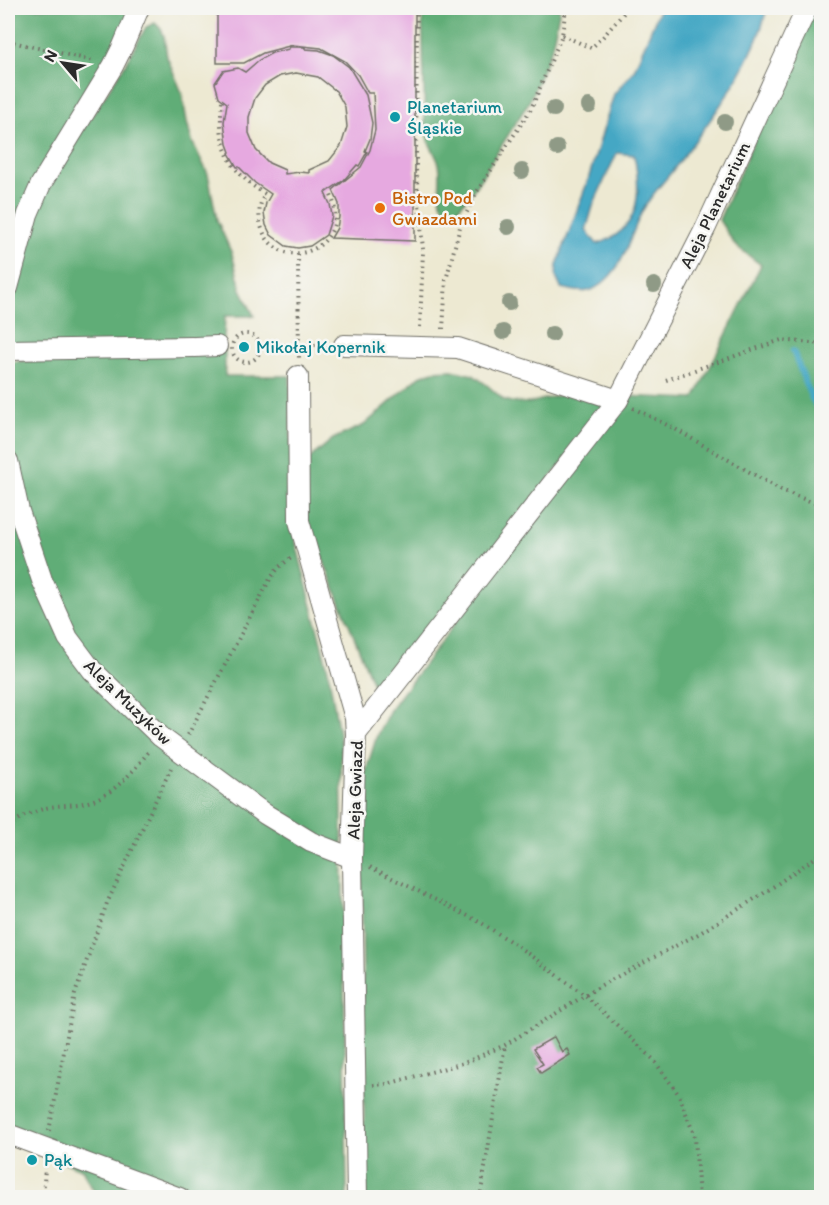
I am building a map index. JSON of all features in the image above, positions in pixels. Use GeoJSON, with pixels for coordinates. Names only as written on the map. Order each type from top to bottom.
{"type":"FeatureCollection","features":[{"type":"Feature","properties":{"kind":"street"},"geometry":{"type":"LineString","coordinates":[[8,288],[25,223],[41,184],[113,66],[139,8]]}},
{"type":"Feature","properties":{"kind":"street","name":"Aleja Planetarium"},"geometry":{"type":"LineString","coordinates":[[618,400],[706,227],[807,8]]}},
{"type":"Feature","properties":{"kind":"street"},"geometry":{"type":"LineString","coordinates":[[344,345],[458,348],[618,400]]}},
{"type":"Feature","properties":{"kind":"street"},"geometry":{"type":"LineString","coordinates":[[8,350],[217,346]]}},
{"type":"Feature","properties":{"kind":"street"},"geometry":{"type":"LineString","coordinates":[[298,376],[299,521],[355,718],[356,734]]}},
{"type":"Feature","properties":{"kind":"street","name":"Aleja Gwiazd"},"geometry":{"type":"LineString","coordinates":[[357,1197],[352,858],[356,734],[618,400]]}},
{"type":"Feature","properties":{"kind":"street","name":"Aleja Muzyków"},"geometry":{"type":"LineString","coordinates":[[8,461],[28,541],[42,580],[68,638],[102,681],[160,737],[276,823],[311,842],[352,858]]}},
{"type":"Feature","properties":{"kind":"street"},"geometry":{"type":"LineString","coordinates":[[8,1134],[180,1197]]}},
{"type":"Feature","properties":{"kind":"path"},"geometry":{"type":"LineString","coordinates":[[417,8],[416,169],[423,250],[419,347]]}},
{"type":"Feature","properties":{"kind":"path"},"geometry":{"type":"LineString","coordinates":[[442,348],[446,280],[460,227],[476,193],[531,109],[562,36],[566,8]]}},
{"type":"Feature","properties":{"kind":"path"},"geometry":{"type":"LineString","coordinates":[[562,36],[591,48],[628,8]]}},
{"type":"Feature","properties":{"kind":"path"},"geometry":{"type":"LineString","coordinates":[[8,41],[113,66]]}},
{"type":"Feature","properties":{"kind":"path"},"geometry":{"type":"LineString","coordinates":[[222,101],[221,130],[226,154],[244,179],[265,194],[259,213],[262,229],[276,246],[285,251],[304,254],[324,242],[333,231],[336,221],[336,208],[330,193]]}},
{"type":"Feature","properties":{"kind":"path"},"geometry":{"type":"LineString","coordinates":[[298,254],[298,376]]}},
{"type":"Feature","properties":{"kind":"path"},"geometry":{"type":"LineString","coordinates":[[241,335],[253,336],[260,345],[258,355],[252,360],[241,360],[233,355],[233,342],[241,335]]}},
{"type":"Feature","properties":{"kind":"path"},"geometry":{"type":"LineString","coordinates":[[666,380],[781,340],[822,344]]}},
{"type":"Feature","properties":{"kind":"path"},"geometry":{"type":"LineString","coordinates":[[260,345],[344,345]]}},
{"type":"Feature","properties":{"kind":"path"},"geometry":{"type":"LineString","coordinates":[[618,400],[675,429],[781,490],[822,506]]}},
{"type":"Feature","properties":{"kind":"path"},"geometry":{"type":"LineString","coordinates":[[43,1197],[47,1149],[75,994],[112,892],[180,751],[270,579],[279,567],[306,549]]}},
{"type":"Feature","properties":{"kind":"path"},"geometry":{"type":"LineString","coordinates":[[8,825],[48,807],[75,805],[105,795],[123,782],[160,737]]}},
{"type":"Feature","properties":{"kind":"path"},"geometry":{"type":"LineString","coordinates":[[374,1085],[387,1084],[464,1063],[506,1045],[605,983],[764,894],[822,853]]}},
{"type":"Feature","properties":{"kind":"path"},"geometry":{"type":"LineString","coordinates":[[352,858],[480,922],[516,945],[586,996],[652,1059],[679,1095],[695,1137],[699,1197]]}},
{"type":"Feature","properties":{"kind":"path"},"geometry":{"type":"LineString","coordinates":[[480,1197],[506,1045]]}},
{"type":"Feature","properties":{"kind":"green space"},"geometry":{"type":"Polygon","coordinates":[[[8,8],[134,8],[8,269],[8,8]]]}},
{"type":"Feature","properties":{"kind":"green space"},"geometry":{"type":"Polygon","coordinates":[[[422,8],[560,8],[552,47],[529,102],[473,191],[457,210],[449,213],[441,203],[439,164],[427,139],[425,129],[422,8]]]}},
{"type":"Feature","properties":{"kind":"green space"},"geometry":{"type":"Polygon","coordinates":[[[812,8],[821,8],[821,1197],[365,1197],[361,787],[377,735],[390,710],[624,396],[694,399],[761,265],[735,245],[719,220],[812,8]]]}},
{"type":"Feature","properties":{"kind":"green space"},"geometry":{"type":"Polygon","coordinates":[[[155,23],[164,36],[167,57],[182,93],[192,141],[208,174],[217,220],[232,254],[241,289],[254,316],[225,316],[224,340],[8,353],[8,318],[18,267],[33,216],[146,27],[155,23]]]}},
{"type":"Feature","properties":{"kind":"green space"},"geometry":{"type":"Polygon","coordinates":[[[225,350],[225,376],[290,376],[292,527],[328,670],[341,745],[347,1197],[96,1197],[83,1170],[8,1139],[8,362],[225,350]]]}},
{"type":"Feature","properties":{"kind":"green space"},"geometry":{"type":"Polygon","coordinates":[[[452,370],[473,375],[504,400],[511,402],[529,403],[569,393],[612,401],[377,694],[306,517],[306,464],[333,439],[364,425],[420,376],[433,371],[452,370]]]}},
{"type":"Feature","properties":{"kind":"water"},"geometry":{"type":"Polygon","coordinates":[[[660,8],[767,8],[753,49],[742,70],[704,129],[645,206],[623,257],[613,273],[590,291],[561,288],[556,277],[557,265],[588,180],[614,94],[634,70],[660,8]],[[617,153],[594,203],[586,230],[597,244],[622,230],[635,209],[638,184],[634,155],[617,153]]]}},
{"type":"Feature","properties":{"kind":"building","name":"Planetarium Śląskie"},"geometry":{"type":"Polygon","coordinates":[[[217,8],[415,8],[415,241],[331,238],[337,228],[339,217],[339,204],[333,190],[361,167],[370,150],[375,130],[373,93],[368,93],[358,75],[345,61],[321,48],[293,45],[263,53],[244,63],[217,63],[217,8]]]}},
{"type":"Feature","properties":{"kind":"building","name":"Planetarium Śląskie"},"geometry":{"type":"Polygon","coordinates":[[[289,47],[305,47],[305,49],[319,50],[333,55],[349,67],[366,95],[372,123],[370,139],[365,151],[367,152],[359,166],[357,165],[344,180],[325,193],[332,216],[326,235],[310,246],[298,248],[286,246],[271,235],[264,213],[271,194],[237,167],[229,153],[224,122],[227,103],[219,97],[215,83],[223,71],[238,68],[245,72],[272,53],[289,49],[289,47]],[[296,73],[280,76],[265,85],[255,98],[249,117],[249,133],[256,150],[269,163],[285,170],[285,174],[309,173],[309,170],[329,161],[341,146],[347,127],[345,107],[336,91],[318,77],[296,73]]]}},
{"type":"Feature","properties":{"kind":"building"},"geometry":{"type":"Polygon","coordinates":[[[554,1037],[562,1052],[567,1049],[570,1055],[541,1073],[537,1067],[543,1064],[533,1049],[554,1037]]]}},
{"type":"Feature","properties":{"kind":"waterway"},"geometry":{"type":"LineString","coordinates":[[793,351],[811,397],[822,415]]}},
{"type":"Feature","properties":{"kind":"place","name":"Planetarium Śląskie"},"geometry":{"type":"Point","coordinates":[395,117]}},
{"type":"Feature","properties":{"kind":"place","name":"Bistro Pod Gwiazdami"},"geometry":{"type":"Point","coordinates":[380,208]}},
{"type":"Feature","properties":{"kind":"place","name":"Mikołaj Kopernik"},"geometry":{"type":"Point","coordinates":[244,347]}},
{"type":"Feature","properties":{"kind":"place","name":"Pąk"},"geometry":{"type":"Point","coordinates":[32,1160]}}]}
